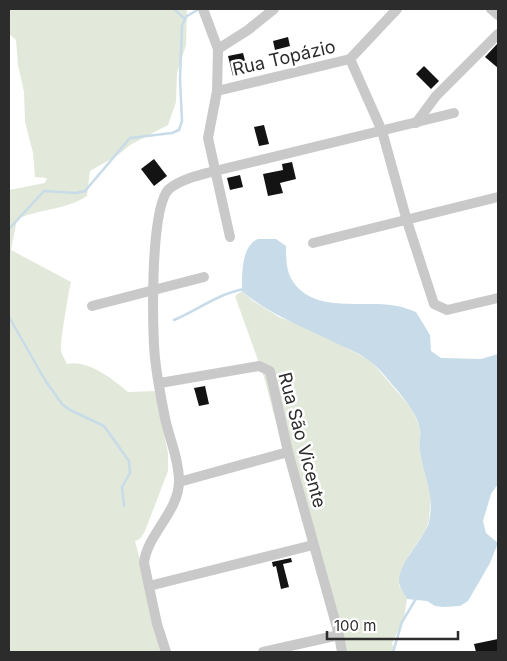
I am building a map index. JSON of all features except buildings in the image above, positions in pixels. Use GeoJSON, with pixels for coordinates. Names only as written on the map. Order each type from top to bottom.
{"type":"FeatureCollection","features":[{"type":"Feature","properties":{"kind":"street"},"geometry":{"type":"LineString","coordinates":[[203,9],[218,49],[217,91],[208,138],[230,237]]}},
{"type":"Feature","properties":{"kind":"street"},"geometry":{"type":"LineString","coordinates":[[218,49],[248,30],[274,9]]}},
{"type":"Feature","properties":{"kind":"street","name":"Rua Topázio"},"geometry":{"type":"LineString","coordinates":[[217,91],[350,60],[397,9]]}},
{"type":"Feature","properties":{"kind":"street"},"geometry":{"type":"LineString","coordinates":[[491,9],[498,16]]}},
{"type":"Feature","properties":{"kind":"street"},"geometry":{"type":"LineString","coordinates":[[416,123],[436,96],[498,34]]}},
{"type":"Feature","properties":{"kind":"street"},"geometry":{"type":"LineString","coordinates":[[350,60],[382,131],[407,222],[434,304],[447,310],[498,298]]}},
{"type":"Feature","properties":{"kind":"street"},"geometry":{"type":"LineString","coordinates":[[166,652],[144,563],[145,553],[171,511],[179,482],[155,358],[154,290],[158,221],[164,196],[170,188],[189,179],[215,171],[454,114]]}},
{"type":"Feature","properties":{"kind":"street"},"geometry":{"type":"LineString","coordinates":[[313,244],[407,222],[498,197]]}},
{"type":"Feature","properties":{"kind":"street"},"geometry":{"type":"LineString","coordinates":[[92,306],[204,277]]}},
{"type":"Feature","properties":{"kind":"street","name":"Rua São Vicente"},"geometry":{"type":"LineString","coordinates":[[160,384],[259,366],[270,371],[288,452],[339,635],[342,652]]}},
{"type":"Feature","properties":{"kind":"street"},"geometry":{"type":"LineString","coordinates":[[179,482],[288,452]]}},
{"type":"Feature","properties":{"kind":"street"},"geometry":{"type":"LineString","coordinates":[[149,586],[313,545]]}},
{"type":"Feature","properties":{"kind":"street"},"geometry":{"type":"LineString","coordinates":[[263,652],[339,635]]}},
{"type":"Feature","properties":{"kind":"green space"},"geometry":{"type":"Polygon","coordinates":[[[9,9],[186,9],[187,11],[186,45],[177,73],[176,102],[168,125],[130,145],[118,155],[90,171],[87,196],[79,201],[17,219],[11,250],[71,282],[61,345],[67,364],[83,364],[91,367],[115,381],[128,392],[155,391],[168,453],[168,471],[145,531],[140,539],[135,541],[165,652],[9,652],[9,190],[45,183],[47,178],[35,177],[33,153],[25,122],[24,92],[18,65],[16,40],[9,34],[9,9]]]}},
{"type":"Feature","properties":{"kind":"green space"},"geometry":{"type":"Polygon","coordinates":[[[242,291],[253,301],[279,317],[321,334],[371,361],[412,409],[420,428],[420,452],[431,495],[429,520],[426,530],[409,555],[399,585],[407,599],[404,619],[392,643],[395,652],[345,652],[292,484],[264,377],[235,296],[242,291]]]}},
{"type":"Feature","properties":{"kind":"water"},"geometry":{"type":"Polygon","coordinates":[[[258,239],[276,239],[286,246],[287,268],[292,280],[301,291],[313,298],[340,304],[384,304],[416,312],[430,335],[431,351],[441,358],[481,359],[498,354],[498,484],[491,494],[483,521],[486,533],[498,543],[490,563],[468,601],[460,606],[435,606],[427,601],[407,599],[400,586],[399,579],[405,562],[429,522],[431,502],[420,451],[419,423],[414,413],[384,375],[367,359],[276,314],[242,291],[245,254],[252,243],[258,239]]]}},
{"type":"Feature","properties":{"kind":"waterway"},"geometry":{"type":"LineString","coordinates":[[174,9],[184,18]]}},
{"type":"Feature","properties":{"kind":"waterway"},"geometry":{"type":"LineString","coordinates":[[9,229],[44,191],[76,193],[85,191],[130,138],[172,133],[179,130],[182,121],[180,79],[182,25],[187,16],[199,9]]}},
{"type":"Feature","properties":{"kind":"waterway"},"geometry":{"type":"LineString","coordinates":[[174,320],[226,294],[245,289]]}},
{"type":"Feature","properties":{"kind":"waterway"},"geometry":{"type":"LineString","coordinates":[[9,317],[45,380],[62,404],[70,410],[104,426],[129,461],[130,473],[122,487],[124,506]]}},
{"type":"Feature","properties":{"kind":"waterway"},"geometry":{"type":"LineString","coordinates":[[393,652],[402,622],[417,597]]}}]}
